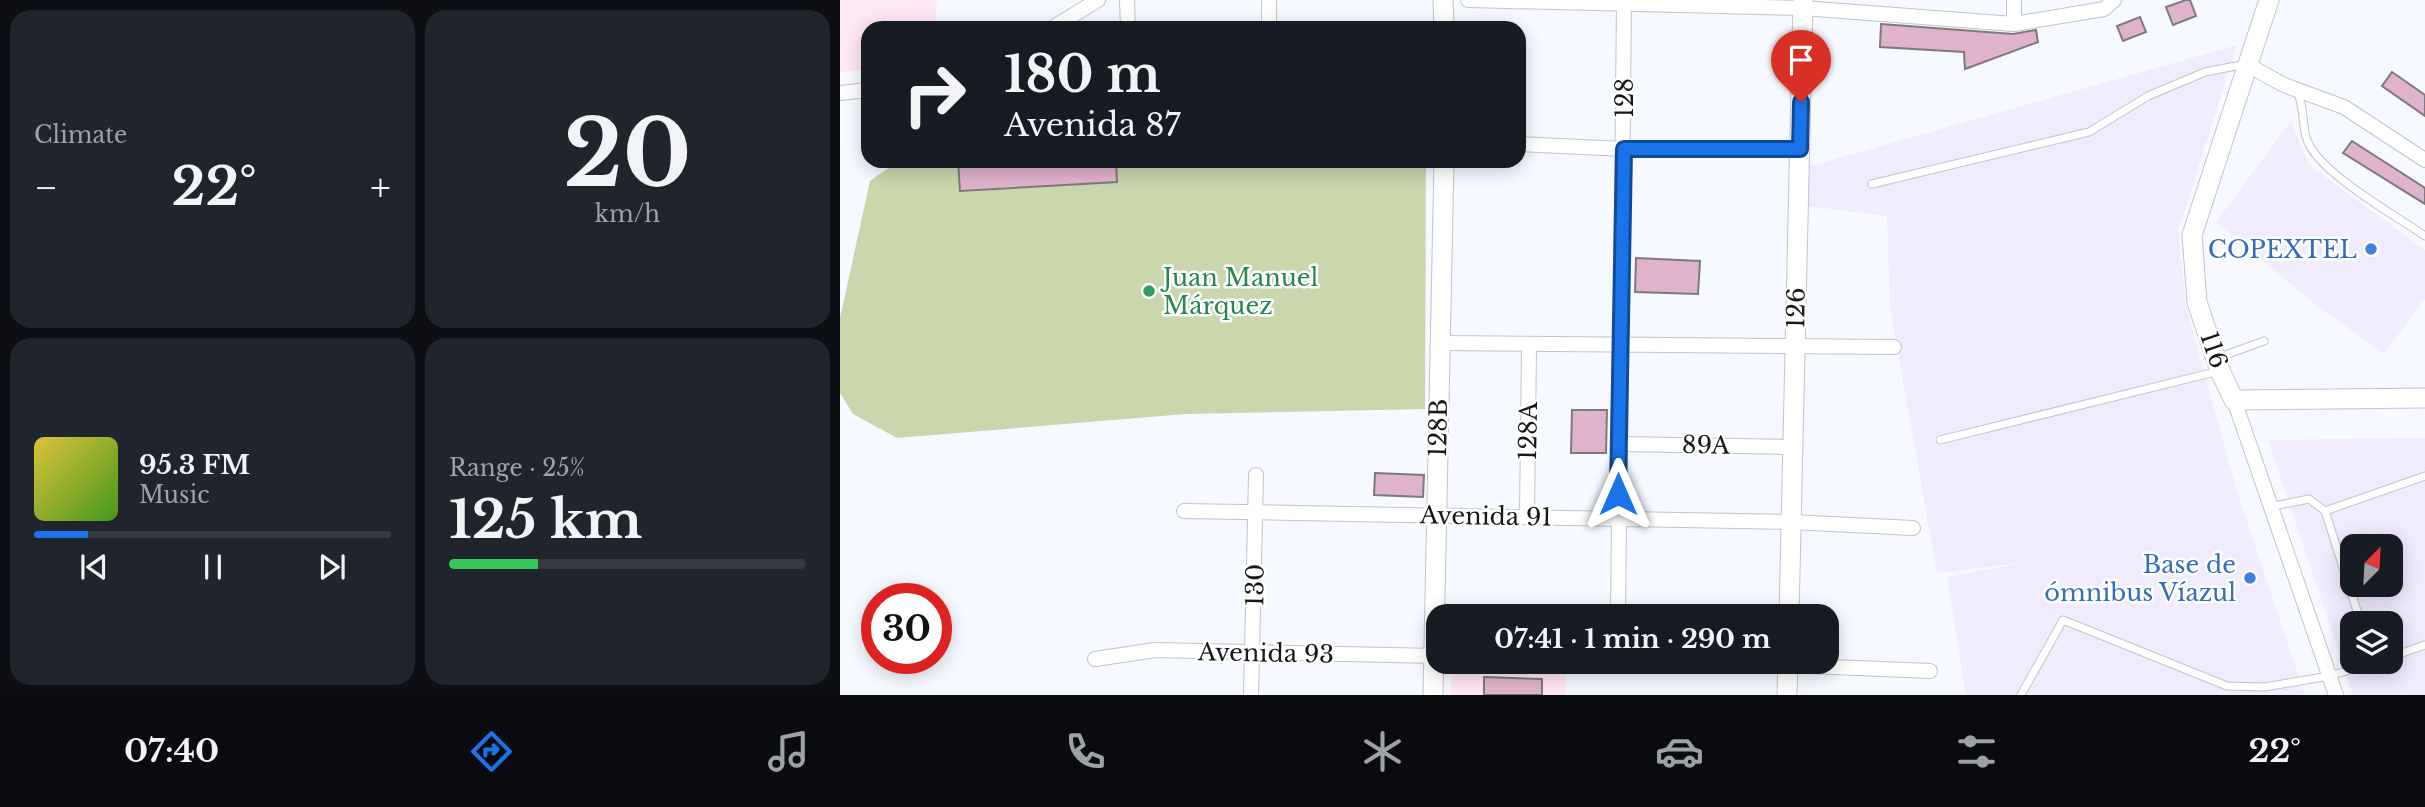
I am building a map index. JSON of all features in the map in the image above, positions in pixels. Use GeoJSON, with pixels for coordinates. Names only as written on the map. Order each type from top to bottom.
{"type":"FeatureCollection","features":[{"type":"Feature","properties":{"kind":"street"},"geometry":{"type":"LineString","coordinates":[[1064,21],[1098,0]]}},
{"type":"Feature","properties":{"kind":"street"},"geometry":{"type":"LineString","coordinates":[[1127,0],[1128,21]]}},
{"type":"Feature","properties":{"kind":"street"},"geometry":{"type":"LineString","coordinates":[[1269,0],[1269,21]]}},
{"type":"Feature","properties":{"kind":"street"},"geometry":{"type":"LineString","coordinates":[[1443,0],[1444,21]]}},
{"type":"Feature","properties":{"kind":"street"},"geometry":{"type":"LineString","coordinates":[[1468,0],[1803,4],[2014,24],[2104,9],[2114,0]]}},
{"type":"Feature","properties":{"kind":"street"},"geometry":{"type":"LineString","coordinates":[[2014,0],[2014,24]]}},
{"type":"Feature","properties":{"kind":"street","name":"116"},"geometry":{"type":"LineString","coordinates":[[2269,0],[2192,235],[2197,302],[2218,365],[2234,400],[2336,695]]}},
{"type":"Feature","properties":{"kind":"street","name":"128"},"geometry":{"type":"LineString","coordinates":[[1618,604],[1624,3]]}},
{"type":"Feature","properties":{"kind":"street","name":"126"},"geometry":{"type":"LineString","coordinates":[[1789,604],[1803,4]]}},
{"type":"Feature","properties":{"kind":"street"},"geometry":{"type":"LineString","coordinates":[[2246,64],[2284,85],[2344,107],[2425,160]]}},
{"type":"Feature","properties":{"kind":"street"},"geometry":{"type":"LineString","coordinates":[[840,93],[861,91]]}},
{"type":"Feature","properties":{"kind":"street"},"geometry":{"type":"LineString","coordinates":[[1526,144],[1624,149],[1800,149]]}},
{"type":"Feature","properties":{"kind":"street","name":"128B"},"geometry":{"type":"LineString","coordinates":[[1436,604],[1444,168]]}},
{"type":"Feature","properties":{"kind":"street"},"geometry":{"type":"LineString","coordinates":[[1440,343],[1795,344],[1894,347]]}},
{"type":"Feature","properties":{"kind":"street","name":"128A"},"geometry":{"type":"LineString","coordinates":[[1527,517],[1529,345]]}},
{"type":"Feature","properties":{"kind":"street"},"geometry":{"type":"LineString","coordinates":[[2234,400],[2425,398]]}},
{"type":"Feature","properties":{"kind":"street","name":"89A"},"geometry":{"type":"LineString","coordinates":[[1618,444],[1793,447]]}},
{"type":"Feature","properties":{"kind":"street","name":"130"},"geometry":{"type":"LineString","coordinates":[[1251,695],[1256,475]]}},
{"type":"Feature","properties":{"kind":"street","name":"Avenida 91"},"geometry":{"type":"LineString","coordinates":[[1184,511],[1791,522],[1913,528]]}},
{"type":"Feature","properties":{"kind":"street","name":"Avenida 93"},"geometry":{"type":"LineString","coordinates":[[1095,659],[1155,650],[1426,656]]}},
{"type":"Feature","properties":{"kind":"street"},"geometry":{"type":"LineString","coordinates":[[1839,665],[1930,671]]}},
{"type":"Feature","properties":{"kind":"street","name":"128B"},"geometry":{"type":"LineString","coordinates":[[1433,695],[1435,674]]}},
{"type":"Feature","properties":{"kind":"street"},"geometry":{"type":"LineString","coordinates":[[1787,695],[1788,674]]}},
{"type":"Feature","properties":{"kind":"lane"},"geometry":{"type":"LineString","coordinates":[[1872,184],[2089,132],[2148,96],[2205,72],[2246,64]]}},
{"type":"Feature","properties":{"kind":"lane"},"geometry":{"type":"LineString","coordinates":[[2284,85],[2298,91],[2307,141],[2317,158],[2332,172],[2425,236]]}},
{"type":"Feature","properties":{"kind":"lane"},"geometry":{"type":"LineString","coordinates":[[1940,440],[2218,365],[2264,341]]}},
{"type":"Feature","properties":{"kind":"lane"},"geometry":{"type":"LineString","coordinates":[[2325,510],[2425,477]]}},
{"type":"Feature","properties":{"kind":"lane"},"geometry":{"type":"LineString","coordinates":[[2269,507],[2309,499],[2325,510],[2357,611]]}},
{"type":"Feature","properties":{"kind":"lane"},"geometry":{"type":"LineString","coordinates":[[2021,695],[2063,620],[2227,686],[2276,686],[2340,673]]}},
{"type":"Feature","properties":{"kind":"lane"},"geometry":{"type":"LineString","coordinates":[[2403,653],[2425,645]]}},
{"type":"Feature","properties":{"kind":"lane"},"geometry":{"type":"LineString","coordinates":[[2276,686],[2279,695]]}},
{"type":"Feature","properties":{"kind":"shaded area"},"geometry":{"type":"Polygon","coordinates":[[[840,0],[937,0],[936,21],[861,21],[861,70],[840,72],[840,0]]]}},
{"type":"Feature","properties":{"kind":"shaded area"},"geometry":{"type":"Polygon","coordinates":[[[2237,45],[2178,232],[2186,307],[2237,491],[2305,695],[1966,695],[1947,577],[2029,562],[1937,573],[1890,307],[1887,216],[1807,206],[1807,167],[2237,45]]]}},
{"type":"Feature","properties":{"kind":"shaded area"},"geometry":{"type":"Polygon","coordinates":[[[2291,121],[2309,165],[2425,250],[2425,299],[2384,354],[2316,305],[2216,222],[2291,121]]]}},
{"type":"Feature","properties":{"kind":"shaded area"},"geometry":{"type":"Polygon","coordinates":[[[2425,438],[2425,695],[2353,695],[2346,674],[2403,674],[2403,611],[2340,611],[2340,656],[2268,440],[2425,438]]]}},
{"type":"Feature","properties":{"kind":"shaded area"},"geometry":{"type":"Polygon","coordinates":[[[1452,674],[1566,674],[1565,695],[1451,695],[1452,674]]]}},
{"type":"Feature","properties":{"kind":"green space","name":"Juan Manuel Márquez"},"geometry":{"type":"Polygon","coordinates":[[[888,168],[1426,168],[1425,409],[1186,414],[897,438],[853,414],[840,393],[840,318],[870,181],[888,168]]]}},
{"type":"Feature","properties":{"kind":"building"},"geometry":{"type":"Polygon","coordinates":[[[2190,0],[2196,16],[2173,25],[2166,7],[2190,0]]]}},
{"type":"Feature","properties":{"kind":"building"},"geometry":{"type":"Polygon","coordinates":[[[2140,17],[2146,32],[2123,41],[2117,26],[2140,17]]]}},
{"type":"Feature","properties":{"kind":"building"},"geometry":{"type":"Polygon","coordinates":[[[1881,24],[2013,34],[2036,30],[2038,42],[1965,69],[1964,52],[1880,47],[1881,24]]]}},
{"type":"Feature","properties":{"kind":"building"},"geometry":{"type":"Polygon","coordinates":[[[2392,72],[2425,95],[2425,116],[2382,86],[2392,72]]]}},
{"type":"Feature","properties":{"kind":"building"},"geometry":{"type":"Polygon","coordinates":[[[2352,141],[2425,188],[2425,204],[2343,153],[2352,141]]]}},
{"type":"Feature","properties":{"kind":"building"},"geometry":{"type":"Polygon","coordinates":[[[958,168],[1116,168],[1117,182],[960,191],[958,168]]]}},
{"type":"Feature","properties":{"kind":"building"},"geometry":{"type":"Polygon","coordinates":[[[1636,258],[1700,261],[1698,294],[1635,292],[1636,258]]]}},
{"type":"Feature","properties":{"kind":"building"},"geometry":{"type":"Polygon","coordinates":[[[1572,410],[1607,410],[1606,453],[1571,453],[1572,410]]]}},
{"type":"Feature","properties":{"kind":"building"},"geometry":{"type":"Polygon","coordinates":[[[1375,473],[1424,475],[1423,497],[1374,495],[1375,473]]]}},
{"type":"Feature","properties":{"kind":"building"},"geometry":{"type":"Polygon","coordinates":[[[1484,677],[1542,679],[1542,695],[1484,695],[1484,677]]]}},
{"type":"Feature","properties":{"kind":"place","name":"COPEXTEL"},"geometry":{"type":"Point","coordinates":[2371,249]}},
{"type":"Feature","properties":{"kind":"place","name":"Juan Manuel Márquez"},"geometry":{"type":"Point","coordinates":[1149,291]}},
{"type":"Feature","properties":{"kind":"place","name":"Base de ómnibus Víazul"},"geometry":{"type":"Point","coordinates":[2250,578]}},
{"type":"Feature","properties":{"kind":"route"},"geometry":{"type":"LineString","coordinates":[[1618,494],[1624,149],[1800,149],[1801,102]]}}]}
